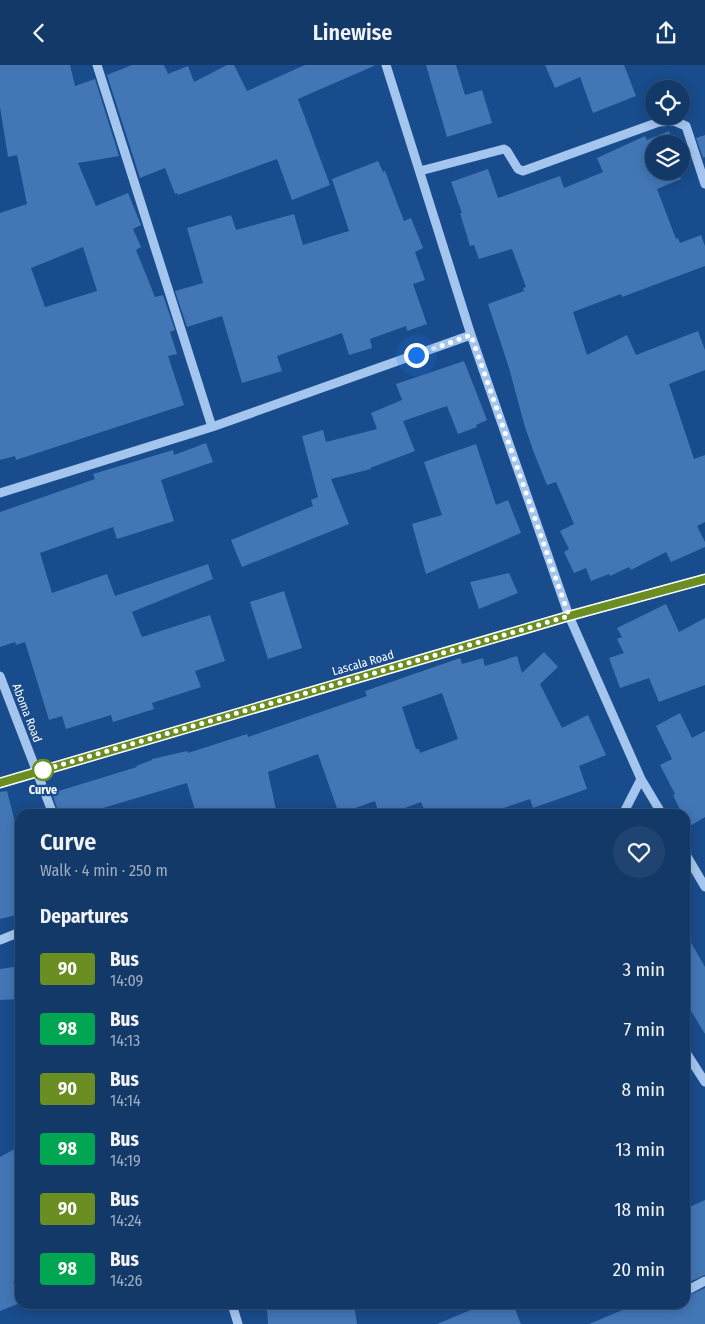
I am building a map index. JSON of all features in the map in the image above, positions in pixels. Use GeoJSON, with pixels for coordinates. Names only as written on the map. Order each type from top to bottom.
{"type":"FeatureCollection","features":[{"type":"Feature","properties":{"kind":"street"},"geometry":{"type":"LineString","coordinates":[[97,65],[212,427]]}},
{"type":"Feature","properties":{"kind":"street"},"geometry":{"type":"LineString","coordinates":[[386,65],[471,335],[569,616],[641,779],[659,809]]}},
{"type":"Feature","properties":{"kind":"street"},"geometry":{"type":"LineString","coordinates":[[420,171],[504,149],[508,151],[518,169],[523,171],[659,122],[674,121],[686,126],[705,183]]}},
{"type":"Feature","properties":{"kind":"street"},"geometry":{"type":"LineString","coordinates":[[0,493],[212,427],[471,335]]}},
{"type":"Feature","properties":{"kind":"street","name":"Lascala Road"},"geometry":{"type":"LineString","coordinates":[[0,783],[569,616],[705,579]]}},
{"type":"Feature","properties":{"kind":"street","name":"Aboma Road"},"geometry":{"type":"LineString","coordinates":[[0,677],[51,809]]}},
{"type":"Feature","properties":{"kind":"street"},"geometry":{"type":"LineString","coordinates":[[626,809],[641,779]]}},
{"type":"Feature","properties":{"kind":"street"},"geometry":{"type":"LineString","coordinates":[[690,862],[705,887]]}},
{"type":"Feature","properties":{"kind":"street"},"geometry":{"type":"LineString","coordinates":[[0,940],[15,934]]}},
{"type":"Feature","properties":{"kind":"street"},"geometry":{"type":"LineString","coordinates":[[690,1059],[705,1083]]}},
{"type":"Feature","properties":{"kind":"street"},"geometry":{"type":"LineString","coordinates":[[690,1289],[705,1281]]}},
{"type":"Feature","properties":{"kind":"street"},"geometry":{"type":"LineString","coordinates":[[234,1309],[238,1324]]}},
{"type":"Feature","properties":{"kind":"building"},"geometry":{"type":"Polygon","coordinates":[[[0,65],[70,65],[75,86],[95,79],[119,156],[78,163],[96,206],[128,193],[141,225],[133,229],[141,247],[136,250],[155,297],[163,295],[175,330],[170,332],[177,354],[168,356],[184,405],[16,460],[15,456],[0,460],[0,213],[27,204],[17,155],[8,157],[0,107],[0,65]],[[83,247],[31,268],[45,307],[97,291],[83,247]]]}},
{"type":"Feature","properties":{"kind":"building"},"geometry":{"type":"Polygon","coordinates":[[[132,65],[164,65],[168,74],[188,66],[194,82],[227,65],[234,65],[247,91],[305,65],[376,65],[298,99],[330,185],[292,200],[277,159],[178,195],[177,193],[175,194],[165,168],[140,178],[107,75],[132,65]]]}},
{"type":"Feature","properties":{"kind":"building"},"geometry":{"type":"Polygon","coordinates":[[[426,65],[456,65],[465,95],[482,90],[492,123],[447,137],[426,65]]]}},
{"type":"Feature","properties":{"kind":"building"},"geometry":{"type":"Polygon","coordinates":[[[545,65],[624,65],[636,96],[593,113],[580,77],[555,88],[545,65]]]}},
{"type":"Feature","properties":{"kind":"building"},"geometry":{"type":"Polygon","coordinates":[[[669,131],[671,135],[659,135],[669,131]]]}},
{"type":"Feature","properties":{"kind":"building"},"geometry":{"type":"Polygon","coordinates":[[[705,135],[705,157],[703,158],[696,138],[705,135]]]}},
{"type":"Feature","properties":{"kind":"building"},"geometry":{"type":"Polygon","coordinates":[[[645,136],[645,180],[679,180],[657,189],[676,239],[678,238],[680,243],[701,235],[705,246],[705,266],[622,297],[621,294],[573,312],[587,355],[627,335],[636,355],[698,331],[705,350],[705,370],[669,384],[694,459],[705,455],[705,522],[697,526],[705,542],[705,547],[671,562],[666,552],[631,570],[629,567],[610,576],[609,574],[591,581],[586,568],[574,573],[564,552],[569,549],[560,531],[574,524],[556,482],[547,485],[534,453],[488,304],[524,291],[523,288],[526,287],[512,249],[479,259],[474,245],[470,246],[460,213],[462,213],[451,182],[488,169],[498,198],[560,176],[564,188],[603,172],[597,158],[645,136]]]}},
{"type":"Feature","properties":{"kind":"building"},"geometry":{"type":"Polygon","coordinates":[[[378,161],[383,172],[385,171],[404,221],[411,218],[423,248],[415,252],[425,280],[413,284],[427,324],[407,331],[406,326],[370,339],[372,348],[349,355],[342,333],[277,356],[282,371],[242,383],[222,316],[187,327],[175,291],[203,283],[187,228],[231,215],[236,230],[294,214],[303,245],[349,231],[332,179],[378,161]]]}},
{"type":"Feature","properties":{"kind":"building"},"geometry":{"type":"Polygon","coordinates":[[[464,361],[487,420],[476,425],[477,427],[458,434],[447,406],[403,421],[415,451],[371,469],[331,479],[349,524],[242,567],[231,540],[313,506],[311,500],[318,497],[302,436],[323,430],[326,442],[377,429],[371,413],[402,400],[396,384],[464,361]]]}},
{"type":"Feature","properties":{"kind":"building"},"geometry":{"type":"Polygon","coordinates":[[[206,443],[213,462],[161,480],[174,521],[117,539],[113,527],[40,553],[52,593],[107,574],[115,596],[208,564],[213,579],[132,612],[142,637],[210,615],[225,661],[195,671],[201,687],[152,703],[154,709],[113,722],[111,715],[66,729],[62,716],[49,720],[25,642],[16,645],[15,642],[0,647],[0,512],[95,479],[93,474],[173,450],[174,455],[206,443]]]}},
{"type":"Feature","properties":{"kind":"building"},"geometry":{"type":"Polygon","coordinates":[[[476,444],[496,505],[508,500],[521,533],[426,574],[412,524],[442,515],[424,462],[476,444]]]}},
{"type":"Feature","properties":{"kind":"building"},"geometry":{"type":"Polygon","coordinates":[[[509,573],[518,593],[479,609],[470,582],[509,573]]]}},
{"type":"Feature","properties":{"kind":"building"},"geometry":{"type":"Polygon","coordinates":[[[284,591],[302,648],[268,659],[250,602],[284,591]]]}},
{"type":"Feature","properties":{"kind":"building"},"geometry":{"type":"Polygon","coordinates":[[[666,604],[679,632],[705,618],[705,685],[659,702],[649,678],[620,688],[609,658],[624,653],[617,639],[622,637],[617,628],[666,604]]]}},
{"type":"Feature","properties":{"kind":"building"},"geometry":{"type":"Polygon","coordinates":[[[544,652],[558,667],[540,684],[562,728],[588,715],[606,755],[579,766],[587,789],[533,808],[530,799],[501,809],[424,809],[421,802],[402,809],[377,809],[375,801],[353,809],[337,809],[318,754],[268,772],[276,809],[195,809],[187,783],[100,809],[57,809],[52,793],[137,767],[152,759],[187,751],[188,753],[247,734],[248,737],[367,696],[365,691],[460,658],[462,664],[483,658],[485,666],[517,656],[522,673],[544,652]],[[442,693],[402,707],[416,749],[419,749],[420,753],[458,739],[442,693]]]}},
{"type":"Feature","properties":{"kind":"building"},"geometry":{"type":"Polygon","coordinates":[[[680,713],[692,738],[705,731],[705,817],[690,826],[690,809],[680,809],[673,795],[675,794],[660,765],[672,759],[656,726],[680,713]]]}},
{"type":"Feature","properties":{"kind":"building"},"geometry":{"type":"Polygon","coordinates":[[[7,791],[15,822],[15,915],[0,919],[0,792],[7,791]]]}},
{"type":"Feature","properties":{"kind":"building"},"geometry":{"type":"Polygon","coordinates":[[[690,941],[705,967],[705,1034],[690,1009],[690,941]]]}},
{"type":"Feature","properties":{"kind":"building"},"geometry":{"type":"Polygon","coordinates":[[[15,967],[15,999],[0,1000],[0,969],[15,967]]]}},
{"type":"Feature","properties":{"kind":"building"},"geometry":{"type":"Polygon","coordinates":[[[15,1149],[15,1281],[13,1282],[15,1287],[15,1305],[0,1311],[0,1157],[15,1149]]]}},
{"type":"Feature","properties":{"kind":"building"},"geometry":{"type":"Polygon","coordinates":[[[705,1200],[705,1275],[690,1282],[690,1207],[705,1200]]]}},
{"type":"Feature","properties":{"kind":"building"},"geometry":{"type":"Polygon","coordinates":[[[705,1288],[705,1324],[589,1324],[625,1309],[690,1309],[690,1295],[705,1288]]]}},
{"type":"Feature","properties":{"kind":"building"},"geometry":{"type":"Polygon","coordinates":[[[355,1309],[357,1324],[268,1324],[267,1310],[355,1309]]]}},
{"type":"Feature","properties":{"kind":"building"},"geometry":{"type":"Polygon","coordinates":[[[473,1309],[515,1309],[521,1324],[437,1324],[473,1309]]]}},
{"type":"Feature","properties":{"kind":"bus line","name":"90"},"geometry":{"type":"LineString","coordinates":[[0,783],[569,616],[705,579]]}},
{"type":"Feature","properties":{"kind":"place","name":"Curve"},"geometry":{"type":"Point","coordinates":[43,770]}},
{"type":"Feature","properties":{"kind":"route"},"geometry":{"type":"LineString","coordinates":[[43,770],[36,772],[569,616],[471,335],[416,355]]}}]}
